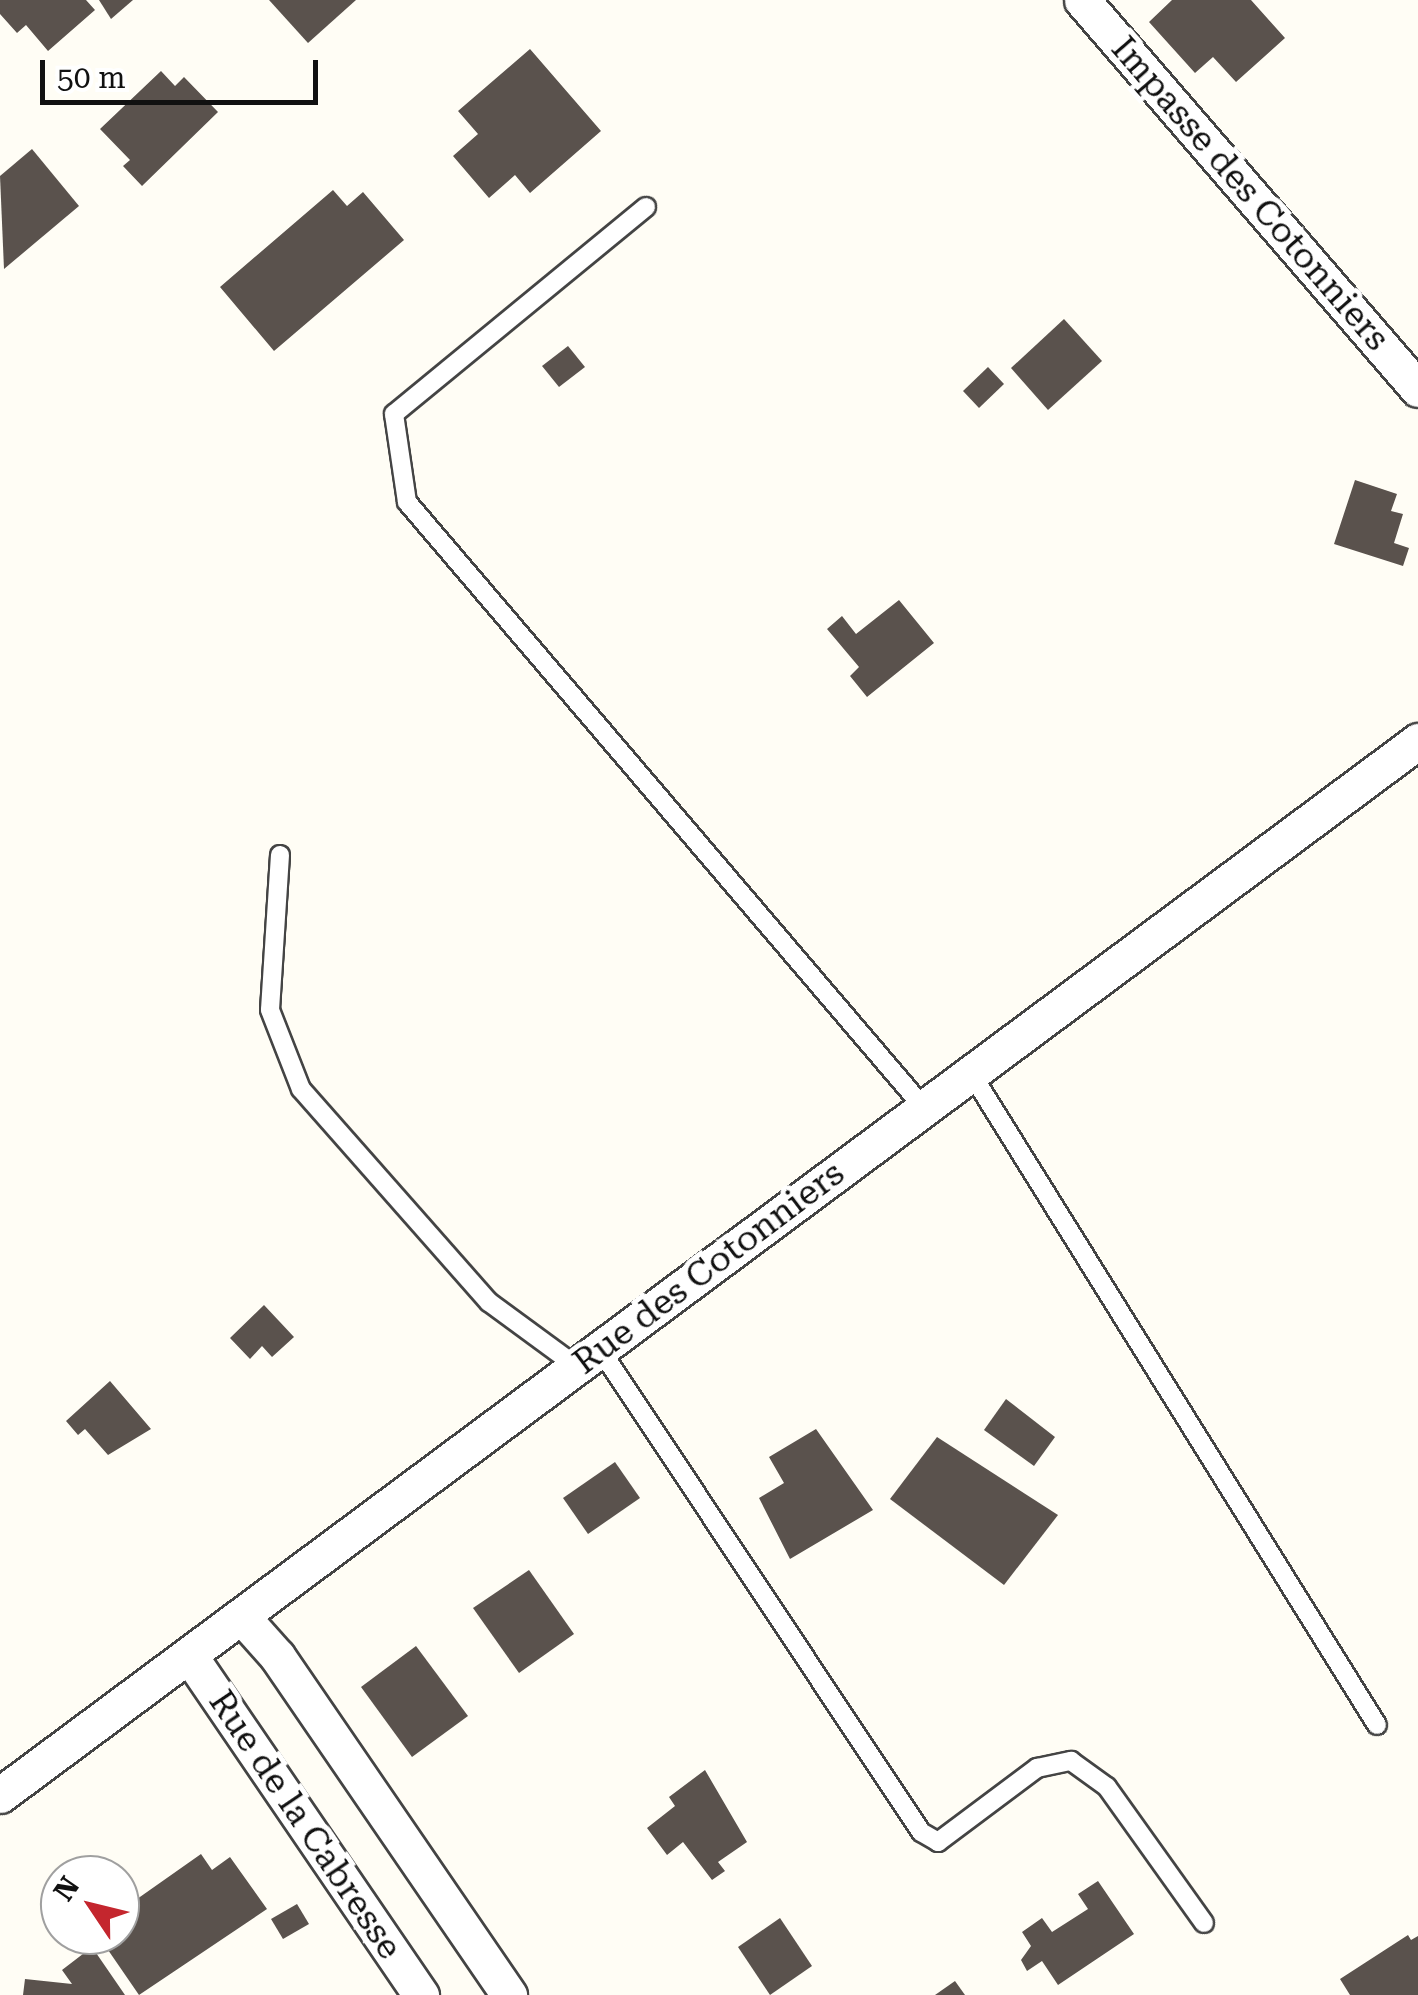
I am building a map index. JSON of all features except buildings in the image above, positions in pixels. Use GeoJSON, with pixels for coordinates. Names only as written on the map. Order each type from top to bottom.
{"type":"FeatureCollection","features":[{"type":"Feature","properties":{"kind":"street","name":"Impasse des Cotonniers"},"geometry":{"type":"LineString","coordinates":[[1082,0],[1418,389]]}},
{"type":"Feature","properties":{"kind":"street","name":"Rue des Cotonniers"},"geometry":{"type":"LineString","coordinates":[[0,1795],[1418,742]]}},
{"type":"Feature","properties":{"kind":"street"},"geometry":{"type":"LineString","coordinates":[[243,1618],[277,1656],[509,1995]]}},
{"type":"Feature","properties":{"kind":"street","name":"Rue de la Cabresse"},"geometry":{"type":"LineString","coordinates":[[189,1655],[421,1995]]}},
{"type":"Feature","properties":{"kind":"lane"},"geometry":{"type":"LineString","coordinates":[[646,207],[394,414],[407,502],[924,1108]]}},
{"type":"Feature","properties":{"kind":"lane"},"geometry":{"type":"LineString","coordinates":[[280,855],[270,1010],[301,1089],[489,1302],[588,1357],[920,1832],[938,1842],[1037,1768],[1072,1761],[1107,1787],[1204,1923]]}},
{"type":"Feature","properties":{"kind":"lane"},"geometry":{"type":"LineString","coordinates":[[971,1073],[1377,1725]]}}]}
